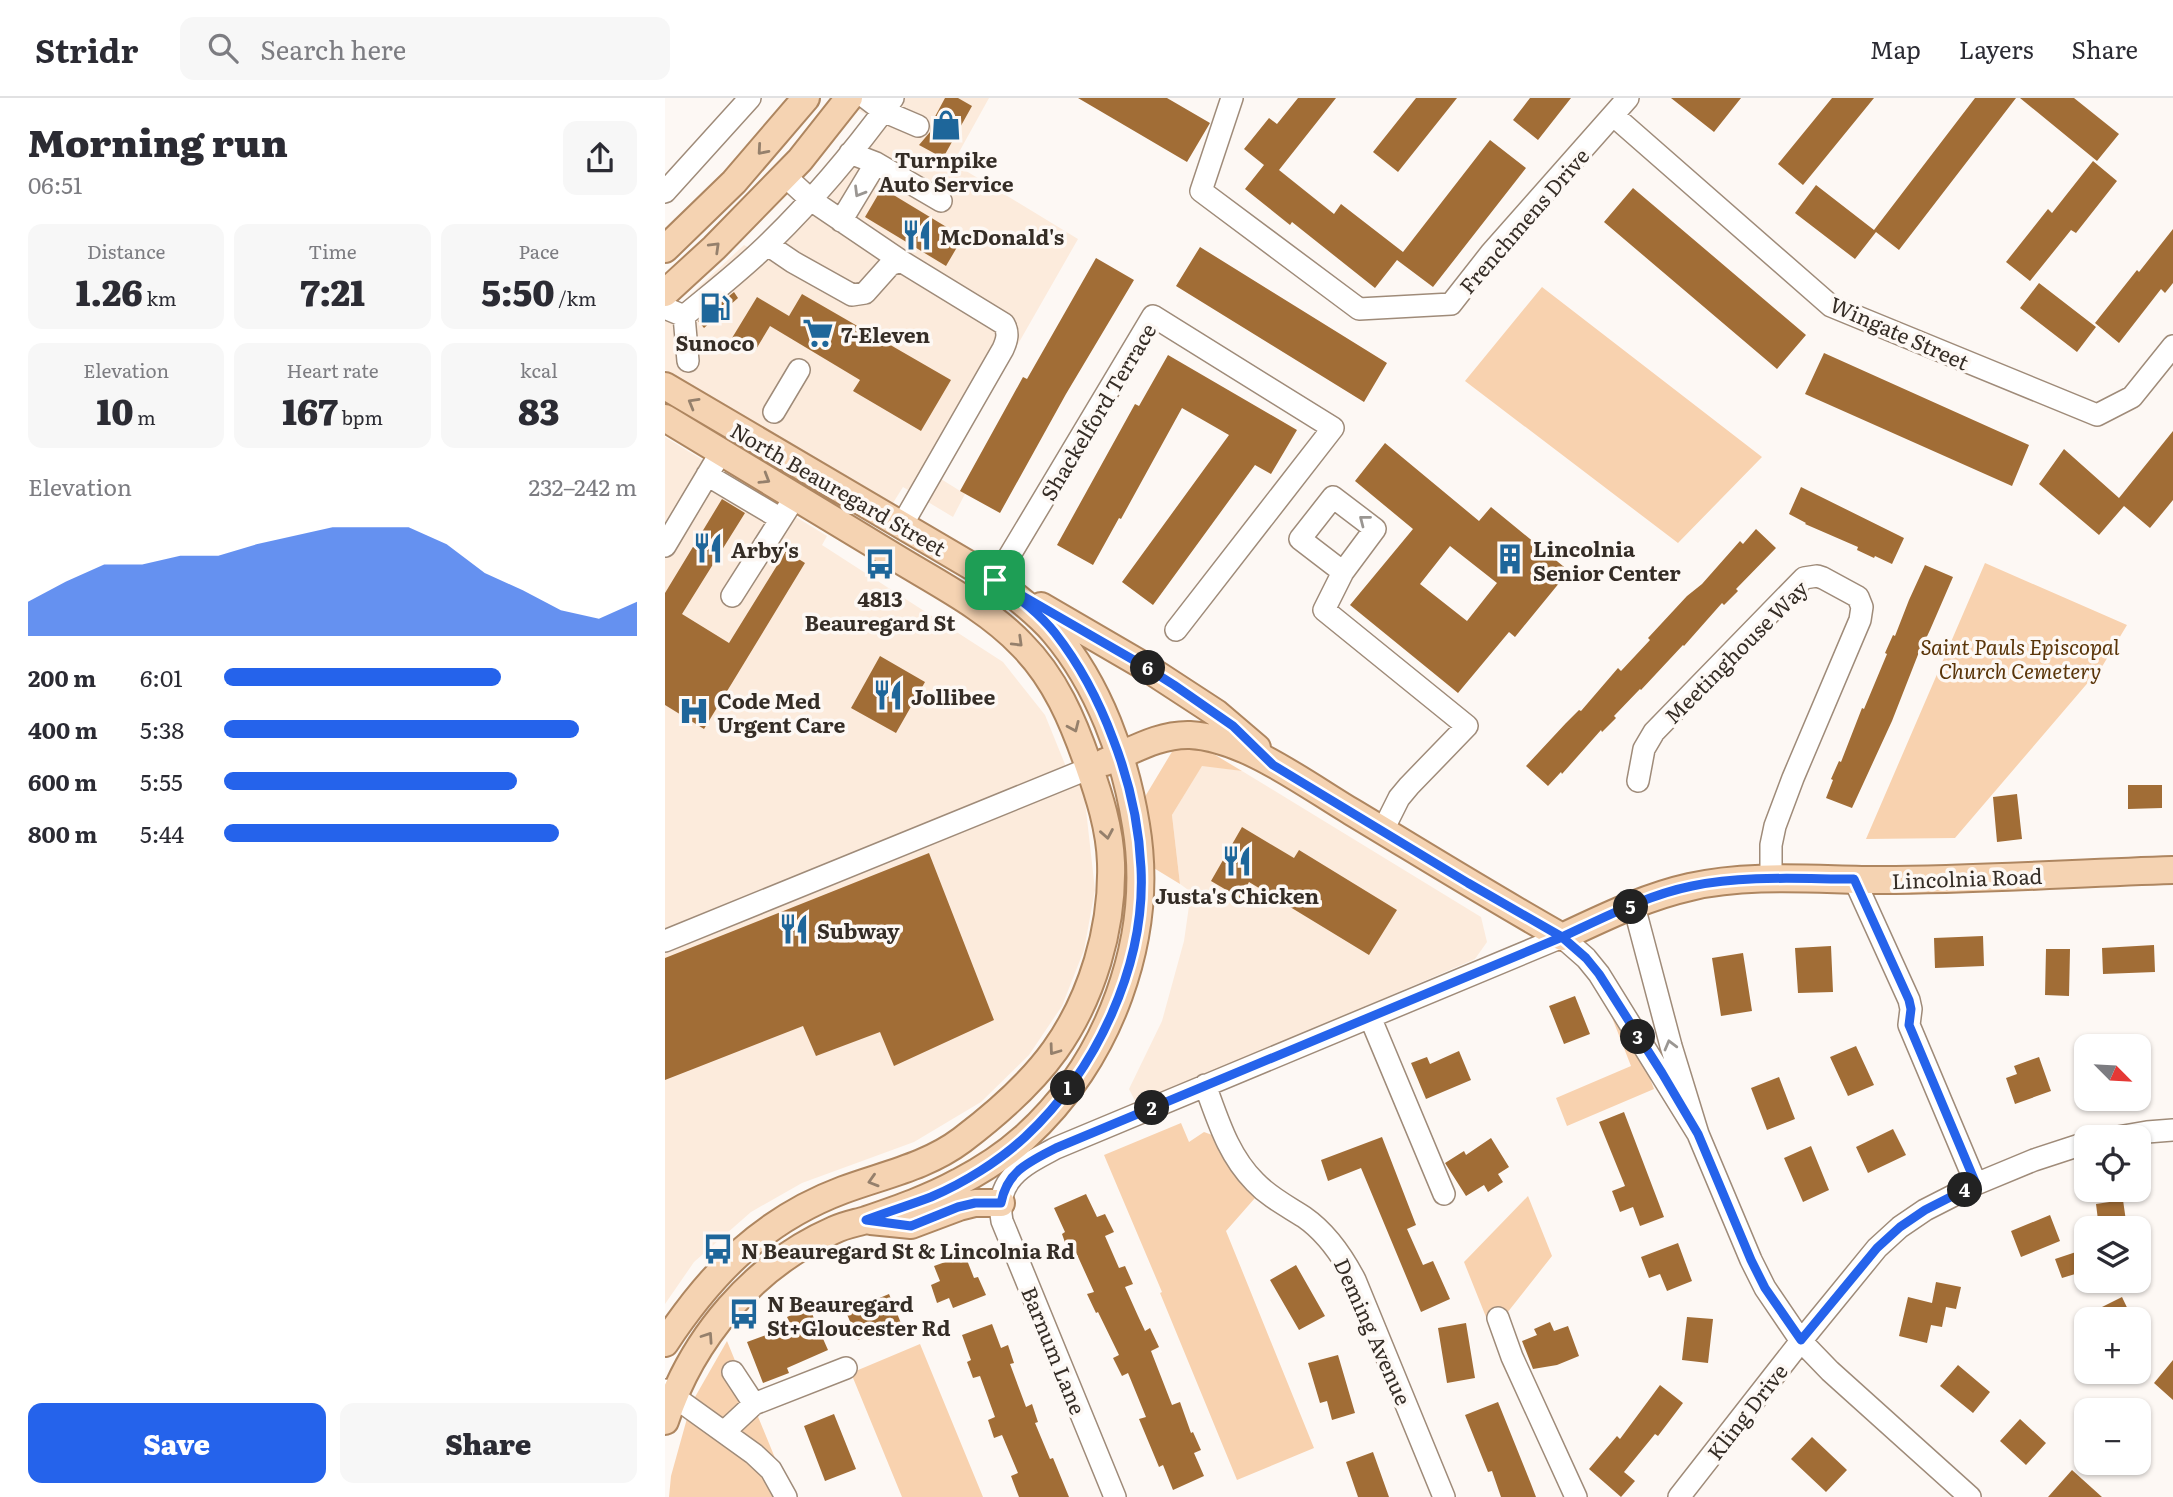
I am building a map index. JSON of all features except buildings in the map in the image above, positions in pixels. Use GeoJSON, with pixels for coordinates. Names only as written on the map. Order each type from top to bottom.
{"type":"FeatureCollection","features":[{"type":"Feature","properties":{"kind":"main road"},"geometry":{"type":"LineString","coordinates":[[665,249],[734,182],[806,98]]}},
{"type":"Feature","properties":{"kind":"main road"},"geometry":{"type":"LineString","coordinates":[[665,293],[785,176],[849,98]]}},
{"type":"Feature","properties":{"kind":"main road","name":"North Beauregard Street"},"geometry":{"type":"LineString","coordinates":[[665,386],[995,580],[1044,621],[1072,657],[1105,717],[1133,802],[1142,869],[1133,950],[1109,1022],[1092,1053],[1052,1108],[1024,1138],[988,1165],[932,1196],[836,1229],[774,1265],[745,1290],[723,1315],[668,1402]]}},
{"type":"Feature","properties":{"kind":"main road","name":"North Beauregard Street"},"geometry":{"type":"LineString","coordinates":[[665,418],[721,452],[788,508],[953,594],[1014,637],[1038,662],[1058,693],[1076,729],[1103,809],[1109,842],[1111,882],[1098,959],[1087,991],[1074,1020],[1054,1051],[1022,1088],[960,1142],[910,1169],[818,1199],[763,1232],[740,1251],[699,1295],[665,1343]]}},
{"type":"Feature","properties":{"kind":"main road"},"geometry":{"type":"LineString","coordinates":[[995,580],[1174,685],[1233,726],[1273,765]]}},
{"type":"Feature","properties":{"kind":"main road"},"geometry":{"type":"LineString","coordinates":[[1090,768],[1164,738],[1187,735],[1225,742],[1273,765],[1562,937]]}},
{"type":"Feature","properties":{"kind":"main road","name":"Lincolnia Road"},"geometry":{"type":"LineString","coordinates":[[1562,937],[1660,895],[1692,886],[1727,881],[1881,880],[2173,870]]}},
{"type":"Feature","properties":{"kind":"main road"},"geometry":{"type":"LineString","coordinates":[[866,1220],[911,1226],[958,1207],[975,1203],[1001,1203]]}},
{"type":"Feature","properties":{"kind":"street"},"geometry":{"type":"LineString","coordinates":[[665,192],[750,98]]}},
{"type":"Feature","properties":{"kind":"street"},"geometry":{"type":"LineString","coordinates":[[866,98],[888,104],[918,125]]}},
{"type":"Feature","properties":{"kind":"street","name":"Frenchmens Drive"},"geometry":{"type":"LineString","coordinates":[[1232,98],[1201,191],[1359,309],[1451,304],[1491,253],[1628,98]]}},
{"type":"Feature","properties":{"kind":"street"},"geometry":{"type":"LineString","coordinates":[[688,361],[675,312],[768,244],[811,200],[888,104]]}},
{"type":"Feature","properties":{"kind":"street","name":"Wingate Street"},"geometry":{"type":"LineString","coordinates":[[1614,116],[1831,306],[2072,405],[2097,415],[2131,397],[2173,345]]}},
{"type":"Feature","properties":{"kind":"street"},"geometry":{"type":"LineString","coordinates":[[850,153],[876,163],[941,201]]}},
{"type":"Feature","properties":{"kind":"street"},"geometry":{"type":"LineString","coordinates":[[841,221],[876,163]]}},
{"type":"Feature","properties":{"kind":"street"},"geometry":{"type":"LineString","coordinates":[[785,176],[811,200],[841,221],[1004,324],[1007,330],[1007,338],[997,360],[901,525]]}},
{"type":"Feature","properties":{"kind":"street"},"geometry":{"type":"LineString","coordinates":[[768,244],[793,262],[852,295],[865,293],[890,265],[901,261]]}},
{"type":"Feature","properties":{"kind":"street","name":"Shackelford Terrace"},"geometry":{"type":"LineString","coordinates":[[995,580],[1153,316],[1333,428],[1176,630]]}},
{"type":"Feature","properties":{"kind":"street"},"geometry":{"type":"LineString","coordinates":[[775,412],[799,370]]}},
{"type":"Feature","properties":{"kind":"street"},"geometry":{"type":"LineString","coordinates":[[665,546],[721,452]]}},
{"type":"Feature","properties":{"kind":"street"},"geometry":{"type":"LineString","coordinates":[[707,475],[788,508],[732,596]]}},
{"type":"Feature","properties":{"kind":"street"},"geometry":{"type":"LineString","coordinates":[[1343,572],[1324,610],[1467,726],[1399,798],[1383,830]]}},
{"type":"Feature","properties":{"kind":"street","name":"Meetinghouse Way"},"geometry":{"type":"LineString","coordinates":[[1638,782],[1644,749],[1654,732],[1804,578],[1817,576],[1854,593],[1861,601],[1862,613],[1775,826],[1770,845],[1771,879]]}},
{"type":"Feature","properties":{"kind":"street"},"geometry":{"type":"LineString","coordinates":[[665,941],[1090,768]]}},
{"type":"Feature","properties":{"kind":"street"},"geometry":{"type":"LineString","coordinates":[[1854,879],[1909,1000],[1909,1025],[1976,1184]]}},
{"type":"Feature","properties":{"kind":"street"},"geometry":{"type":"LineString","coordinates":[[1634,906],[1671,1046],[1698,1134],[1751,1260],[1775,1304],[1801,1340],[1830,1371],[1971,1497]]}},
{"type":"Feature","properties":{"kind":"street"},"geometry":{"type":"LineString","coordinates":[[1562,937],[1586,958],[1599,974],[1698,1134]]}},
{"type":"Feature","properties":{"kind":"street","name":"Lincolnia Road"},"geometry":{"type":"LineString","coordinates":[[1001,1203],[1004,1188],[1010,1178],[1028,1162],[1056,1148],[1562,937]]}},
{"type":"Feature","properties":{"kind":"street"},"geometry":{"type":"LineString","coordinates":[[1370,1017],[1444,1194]]}},
{"type":"Feature","properties":{"kind":"street","name":"Deming Avenue"},"geometry":{"type":"LineString","coordinates":[[1205,1086],[1226,1141],[1255,1183],[1306,1218],[1326,1235],[1342,1256],[1355,1280],[1444,1497]]}},
{"type":"Feature","properties":{"kind":"street"},"geometry":{"type":"LineString","coordinates":[[2151,1132],[2173,1130]]}},
{"type":"Feature","properties":{"kind":"street","name":"Kling Drive"},"geometry":{"type":"LineString","coordinates":[[1679,1497],[1801,1340],[1877,1248],[1900,1227],[1925,1210],[1976,1184],[2074,1147]]}},
{"type":"Feature","properties":{"kind":"street","name":"Barnum Lane"},"geometry":{"type":"LineString","coordinates":[[1001,1203],[1002,1221],[1115,1497]]}},
{"type":"Feature","properties":{"kind":"street"},"geometry":{"type":"LineString","coordinates":[[1498,1318],[1512,1357],[1576,1497]]}},
{"type":"Feature","properties":{"kind":"street"},"geometry":{"type":"LineString","coordinates":[[724,1432],[754,1404],[846,1368]]}},
{"type":"Feature","properties":{"kind":"street"},"geometry":{"type":"LineString","coordinates":[[733,1372],[754,1404]]}},
{"type":"Feature","properties":{"kind":"street"},"geometry":{"type":"LineString","coordinates":[[668,1402],[724,1432],[754,1454],[771,1470],[786,1497]]}},
{"type":"Feature","properties":{"kind":"shaded area"},"geometry":{"type":"Polygon","coordinates":[[[866,98],[989,98],[953,163],[1078,239],[941,479],[965,494],[953,517],[903,487],[893,503],[665,370],[665,318],[744,245],[762,255],[874,119],[858,110],[866,98]]]}},
{"type":"Feature","properties":{"kind":"shaded area"},"geometry":{"type":"Polygon","coordinates":[[[665,437],[827,536],[822,545],[1003,662],[1045,715],[1073,784],[1083,783],[1095,890],[1084,950],[1062,1006],[1029,1055],[981,1102],[914,1142],[802,1183],[751,1212],[694,1262],[665,1304],[665,437]]]}},
{"type":"Feature","properties":{"kind":"shaded area"},"geometry":{"type":"Polygon","coordinates":[[[1202,765],[1242,771],[1481,917],[1487,942],[1475,959],[1137,1105],[1129,1089],[1162,1021],[1184,941],[1191,892],[1180,884],[1172,815],[1202,765]]]}},
{"type":"Feature","properties":{"kind":"green space"},"geometry":{"type":"Polygon","coordinates":[[[1542,287],[1762,457],[1678,543],[1465,381],[1542,287]]]}},
{"type":"Feature","properties":{"kind":"green space","name":"Saint Pauls Episcopal Church Cemetery"},"geometry":{"type":"Polygon","coordinates":[[[1985,563],[2127,625],[2103,665],[1955,838],[1866,839],[1985,563]]]}},
{"type":"Feature","properties":{"kind":"green space"},"geometry":{"type":"Polygon","coordinates":[[[1182,735],[1242,771],[1202,766],[1172,815],[1180,884],[1116,845],[1182,735]]]}},
{"type":"Feature","properties":{"kind":"green space"},"geometry":{"type":"Polygon","coordinates":[[[1615,985],[1654,1089],[1567,1126],[1556,1098],[1631,1066],[1602,992],[1615,985]]]}},
{"type":"Feature","properties":{"kind":"green space"},"geometry":{"type":"Polygon","coordinates":[[[1181,1123],[1189,1142],[1204,1132],[1215,1136],[1233,1173],[1255,1198],[1226,1231],[1314,1448],[1237,1480],[1104,1155],[1181,1123]]]}},
{"type":"Feature","properties":{"kind":"green space"},"geometry":{"type":"Polygon","coordinates":[[[1528,1196],[1552,1256],[1492,1332],[1464,1262],[1528,1196]]]}},
{"type":"Feature","properties":{"kind":"green space"},"geometry":{"type":"Polygon","coordinates":[[[727,1341],[791,1497],[669,1497],[671,1476],[691,1404],[727,1341]]]}},
{"type":"Feature","properties":{"kind":"green space"},"geometry":{"type":"Polygon","coordinates":[[[920,1344],[983,1497],[902,1497],[851,1373],[920,1344]]]}},
{"type":"Feature","properties":{"kind":"place","name":"Turnpike Auto Service"},"geometry":{"type":"Point","coordinates":[946,125]}},
{"type":"Feature","properties":{"kind":"place","name":"McDonald's"},"geometry":{"type":"Point","coordinates":[917,235]}},
{"type":"Feature","properties":{"kind":"place","name":"Sunoco"},"geometry":{"type":"Point","coordinates":[715,308]}},
{"type":"Feature","properties":{"kind":"place","name":"7-Eleven"},"geometry":{"type":"Point","coordinates":[818,333]}},
{"type":"Feature","properties":{"kind":"place","name":"Arby's"},"geometry":{"type":"Point","coordinates":[708,548]}},
{"type":"Feature","properties":{"kind":"place","name":"Lincolnia Senior Center"},"geometry":{"type":"Point","coordinates":[1510,559]}},
{"type":"Feature","properties":{"kind":"place","name":"4813 Beauregard St"},"geometry":{"type":"Point","coordinates":[880,564]}},
{"type":"Feature","properties":{"kind":"place","name":"Jollibee"},"geometry":{"type":"Point","coordinates":[888,695]}},
{"type":"Feature","properties":{"kind":"place","name":"Code Med Urgent Care"},"geometry":{"type":"Point","coordinates":[694,711]}},
{"type":"Feature","properties":{"kind":"place","name":"Justa's Chicken"},"geometry":{"type":"Point","coordinates":[1237,861]}},
{"type":"Feature","properties":{"kind":"place","name":"Subway"},"geometry":{"type":"Point","coordinates":[794,929]}},
{"type":"Feature","properties":{"kind":"place","name":"N Beauregard St & Lincolnia Rd"},"geometry":{"type":"Point","coordinates":[718,1249]}},
{"type":"Feature","properties":{"kind":"place","name":"N Beauregard St+Gloucester Rd"},"geometry":{"type":"Point","coordinates":[744,1314]}},
{"type":"Feature","properties":{"kind":"route"},"geometry":{"type":"LineString","coordinates":[[995,580],[1026,604],[1054,631],[1085,678],[1105,717],[1120,756],[1133,802],[1142,869],[1133,950],[1109,1022],[1092,1053],[1052,1108],[1024,1138],[961,1181],[932,1196],[866,1220],[911,1226],[958,1207],[975,1203],[1001,1203],[1004,1188],[1010,1178],[1028,1162],[1056,1148],[1562,937],[1586,958],[1599,974],[1662,1073],[1698,1134],[1765,1288],[1801,1340],[1877,1248],[1900,1227],[1925,1210],[1976,1184],[1909,1025],[1909,1000],[1854,879],[1771,879],[1692,886],[1660,895],[1562,937],[1273,765],[1233,726],[1174,685],[995,580]]}}]}
